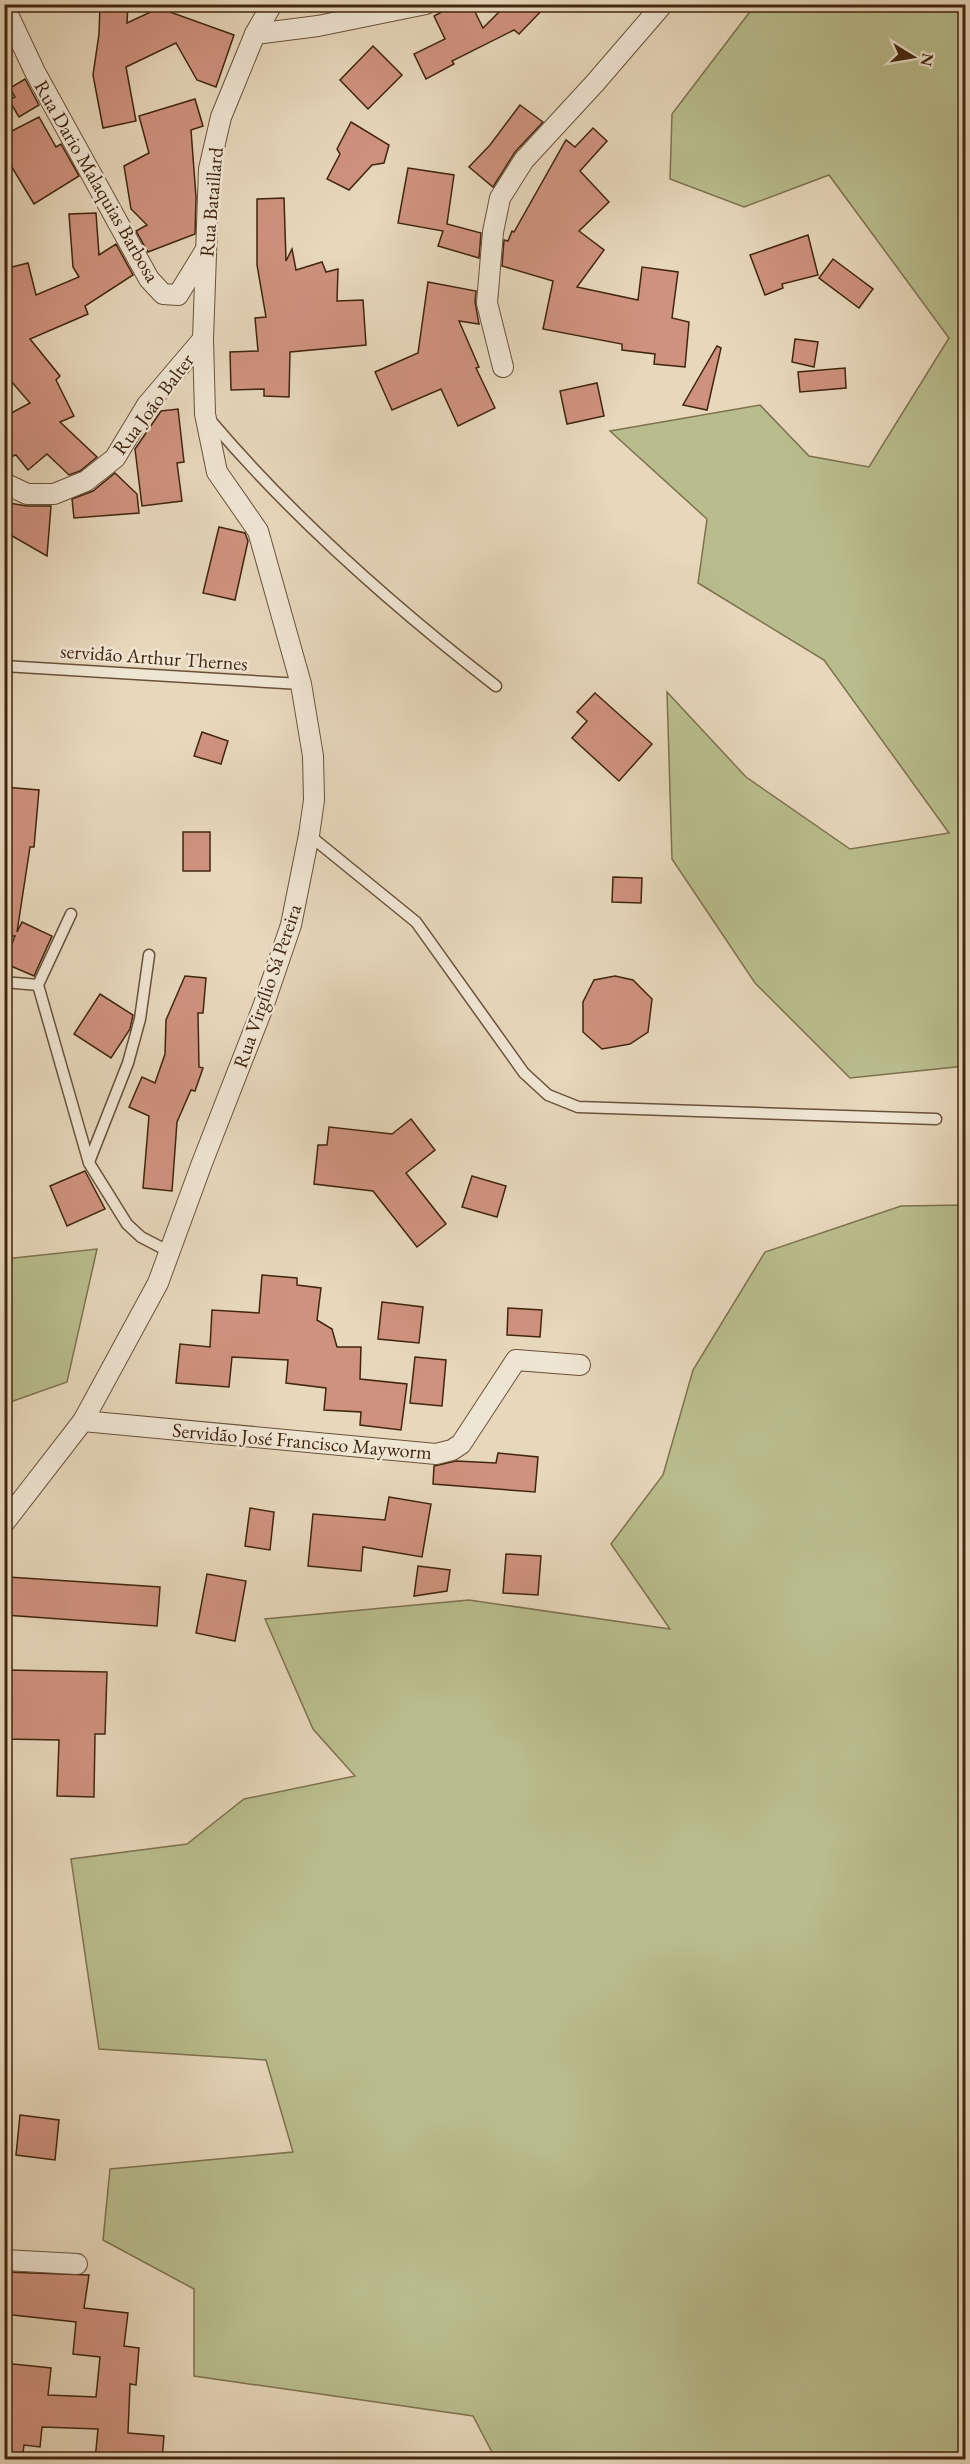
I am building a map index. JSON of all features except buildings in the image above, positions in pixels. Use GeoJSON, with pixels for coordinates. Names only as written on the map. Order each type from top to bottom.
{"type":"FeatureCollection","features":[{"type":"Feature","properties":{"kind":"street","name":"Rua Bataillard"},"geometry":{"type":"LineString","coordinates":[[203,339],[209,169],[221,117],[255,34],[272,4]]}},
{"type":"Feature","properties":{"kind":"street"},"geometry":{"type":"LineString","coordinates":[[255,34],[318,26],[426,4]]}},
{"type":"Feature","properties":{"kind":"street"},"geometry":{"type":"LineString","coordinates":[[503,367],[487,303],[492,232],[500,198],[524,160],[595,84],[663,4]]}},
{"type":"Feature","properties":{"kind":"street","name":"Rua Dario Malaquias Barbosa"},"geometry":{"type":"LineString","coordinates":[[4,6],[34,72],[149,279],[163,294],[178,295],[206,251]]}},
{"type":"Feature","properties":{"kind":"street","name":"Rua Virgílio Sá Pereira"},"geometry":{"type":"LineString","coordinates":[[4,1523],[83,1421],[158,1283],[263,1007],[291,925],[309,835],[314,800],[313,756],[301,684],[258,531],[217,472],[205,414],[203,339]]}},
{"type":"Feature","properties":{"kind":"street","name":"Rua João Balter"},"geometry":{"type":"LineString","coordinates":[[4,483],[27,494],[54,494],[86,481],[115,458],[147,405],[203,339]]}},
{"type":"Feature","properties":{"kind":"street","name":"Servidão José Francisco Mayworm"},"geometry":{"type":"LineString","coordinates":[[83,1421],[436,1454],[452,1450],[461,1444],[516,1360],[580,1365]]}},
{"type":"Feature","properties":{"kind":"street"},"geometry":{"type":"LineString","coordinates":[[4,2260],[77,2264]]}},
{"type":"Feature","properties":{"kind":"lane"},"geometry":{"type":"LineString","coordinates":[[205,414],[235,449],[363,576],[435,639],[496,686]]}},
{"type":"Feature","properties":{"kind":"lane","name":"servidão Arthur Thernes"},"geometry":{"type":"LineString","coordinates":[[4,666],[301,684]]}},
{"type":"Feature","properties":{"kind":"lane"},"geometry":{"type":"LineString","coordinates":[[309,835],[416,922],[524,1073],[548,1095],[578,1107],[936,1119]]}},
{"type":"Feature","properties":{"kind":"lane"},"geometry":{"type":"LineString","coordinates":[[71,914],[38,985],[89,1163],[126,1224],[141,1237],[170,1252]]}},
{"type":"Feature","properties":{"kind":"lane"},"geometry":{"type":"LineString","coordinates":[[89,1163],[128,1063],[140,1019],[149,955]]}},
{"type":"Feature","properties":{"kind":"lane"},"geometry":{"type":"LineString","coordinates":[[4,981],[38,985]]}},
{"type":"Feature","properties":{"kind":"green space"},"geometry":{"type":"Polygon","coordinates":[[[755,5],[965,5],[965,1066],[850,1078],[755,983],[672,859],[667,692],[746,777],[850,849],[949,833],[824,660],[698,583],[707,519],[610,431],[760,405],[809,456],[869,467],[949,338],[829,175],[744,207],[670,179],[672,114],[755,5]]]}},
{"type":"Feature","properties":{"kind":"green space"},"geometry":{"type":"Polygon","coordinates":[[[965,1205],[965,2459],[491,2459],[495,2458],[473,2416],[194,2376],[194,2289],[103,2240],[110,2169],[293,2152],[266,2060],[99,2049],[71,1859],[187,1844],[244,1799],[355,1776],[313,1729],[265,1619],[469,1600],[670,1629],[611,1544],[663,1475],[693,1370],[765,1252],[901,1206],[965,1205]]]}},
{"type":"Feature","properties":{"kind":"green space"},"geometry":{"type":"Polygon","coordinates":[[[97,1249],[67,1382],[5,1404],[5,1259],[97,1249]]]}}]}
